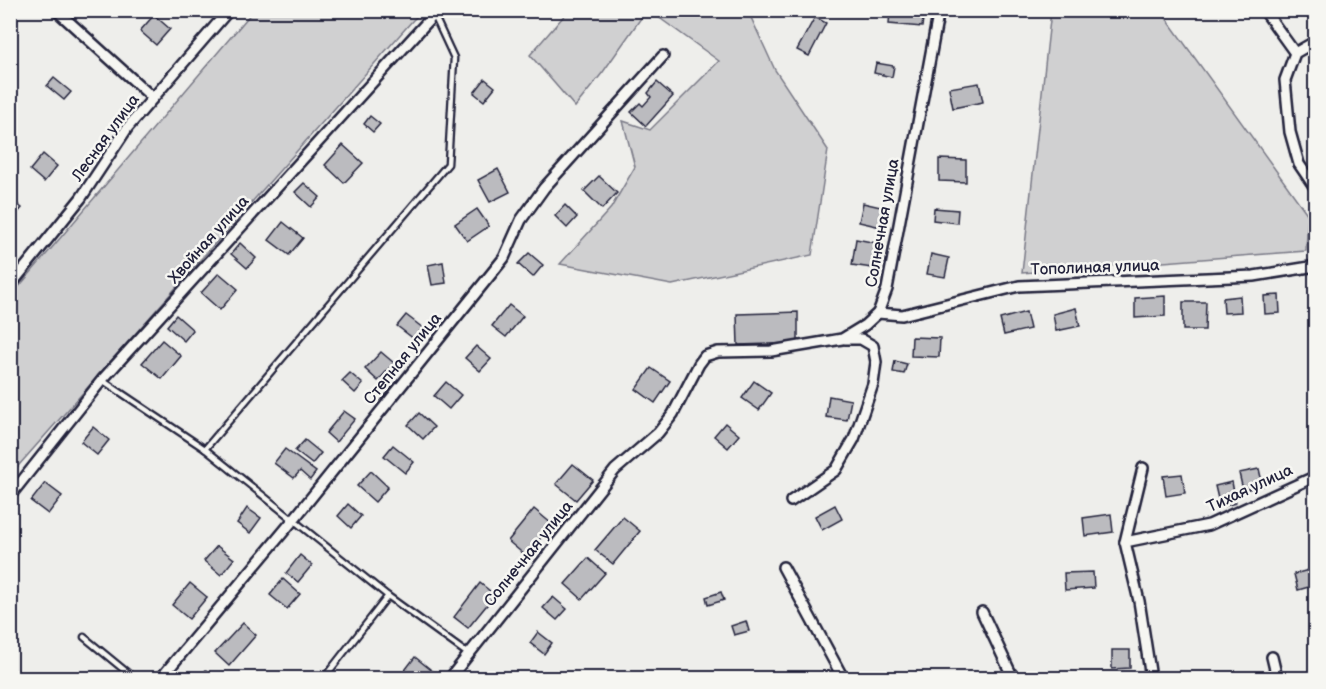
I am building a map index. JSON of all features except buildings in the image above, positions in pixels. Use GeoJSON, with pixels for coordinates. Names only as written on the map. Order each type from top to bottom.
{"type":"FeatureCollection","features":[{"type":"Feature","properties":{"kind":"street"},"geometry":{"type":"LineString","coordinates":[[56,10],[153,98]]}},
{"type":"Feature","properties":{"kind":"street","name":"Лесная улица"},"geometry":{"type":"LineString","coordinates":[[10,286],[81,198],[128,128],[229,10]]}},
{"type":"Feature","properties":{"kind":"street","name":"Солнечная улица"},"geometry":{"type":"LineString","coordinates":[[450,678],[615,470],[658,433],[673,414],[705,356],[718,352],[771,351],[842,339],[866,325],[878,313],[887,290],[939,10]]}},
{"type":"Feature","properties":{"kind":"street"},"geometry":{"type":"LineString","coordinates":[[1264,10],[1295,53]]}},
{"type":"Feature","properties":{"kind":"street","name":"Хвойная улица"},"geometry":{"type":"LineString","coordinates":[[10,496],[102,380],[436,12]]}},
{"type":"Feature","properties":{"kind":"street"},"geometry":{"type":"LineString","coordinates":[[1316,41],[1295,53],[1285,80],[1290,132],[1299,164],[1316,189]]}},
{"type":"Feature","properties":{"kind":"street","name":"Степная улица"},"geometry":{"type":"LineString","coordinates":[[161,678],[294,519],[504,258],[521,220],[544,188],[663,56]]}},
{"type":"Feature","properties":{"kind":"street","name":"Тополиная улица"},"geometry":{"type":"LineString","coordinates":[[878,313],[902,315],[1019,286],[1254,276],[1316,266]]}},
{"type":"Feature","properties":{"kind":"street"},"geometry":{"type":"LineString","coordinates":[[791,501],[836,470],[854,439],[873,384],[876,362],[873,346],[861,339],[842,339]]}},
{"type":"Feature","properties":{"kind":"street"},"geometry":{"type":"LineString","coordinates":[[1143,468],[1125,542],[1139,601],[1151,678]]}},
{"type":"Feature","properties":{"kind":"street","name":"Тихая улица"},"geometry":{"type":"LineString","coordinates":[[1125,542],[1209,525],[1316,476]]}},
{"type":"Feature","properties":{"kind":"street"},"geometry":{"type":"LineString","coordinates":[[783,567],[843,678]]}},
{"type":"Feature","properties":{"kind":"street"},"geometry":{"type":"LineString","coordinates":[[982,612],[1013,678]]}},
{"type":"Feature","properties":{"kind":"street"},"geometry":{"type":"LineString","coordinates":[[1272,657],[1277,678]]}},
{"type":"Feature","properties":{"kind":"lane"},"geometry":{"type":"LineString","coordinates":[[205,449],[448,164],[454,58],[436,12]]}},
{"type":"Feature","properties":{"kind":"lane"},"geometry":{"type":"LineString","coordinates":[[102,380],[205,449],[388,596],[468,654]]}},
{"type":"Feature","properties":{"kind":"lane"},"geometry":{"type":"LineString","coordinates":[[324,678],[388,596]]}},
{"type":"Feature","properties":{"kind":"lane"},"geometry":{"type":"LineString","coordinates":[[84,637],[134,678]]}},
{"type":"Feature","properties":{"kind":"shaded area"},"geometry":{"type":"Polygon","coordinates":[[[569,10],[646,11],[575,107],[530,55],[569,10]]]}},
{"type":"Feature","properties":{"kind":"shaded area"},"geometry":{"type":"Polygon","coordinates":[[[253,11],[423,11],[11,474],[11,296],[253,11]]]}},
{"type":"Feature","properties":{"kind":"shaded area"},"geometry":{"type":"Polygon","coordinates":[[[650,11],[748,11],[775,70],[828,150],[812,255],[672,285],[560,264],[611,208],[635,167],[623,121],[650,130],[719,61],[650,11]]]}},
{"type":"Feature","properties":{"kind":"shaded area"},"geometry":{"type":"Polygon","coordinates":[[[1051,11],[1161,11],[1308,215],[1306,251],[1022,273],[1051,11]]]}}]}
